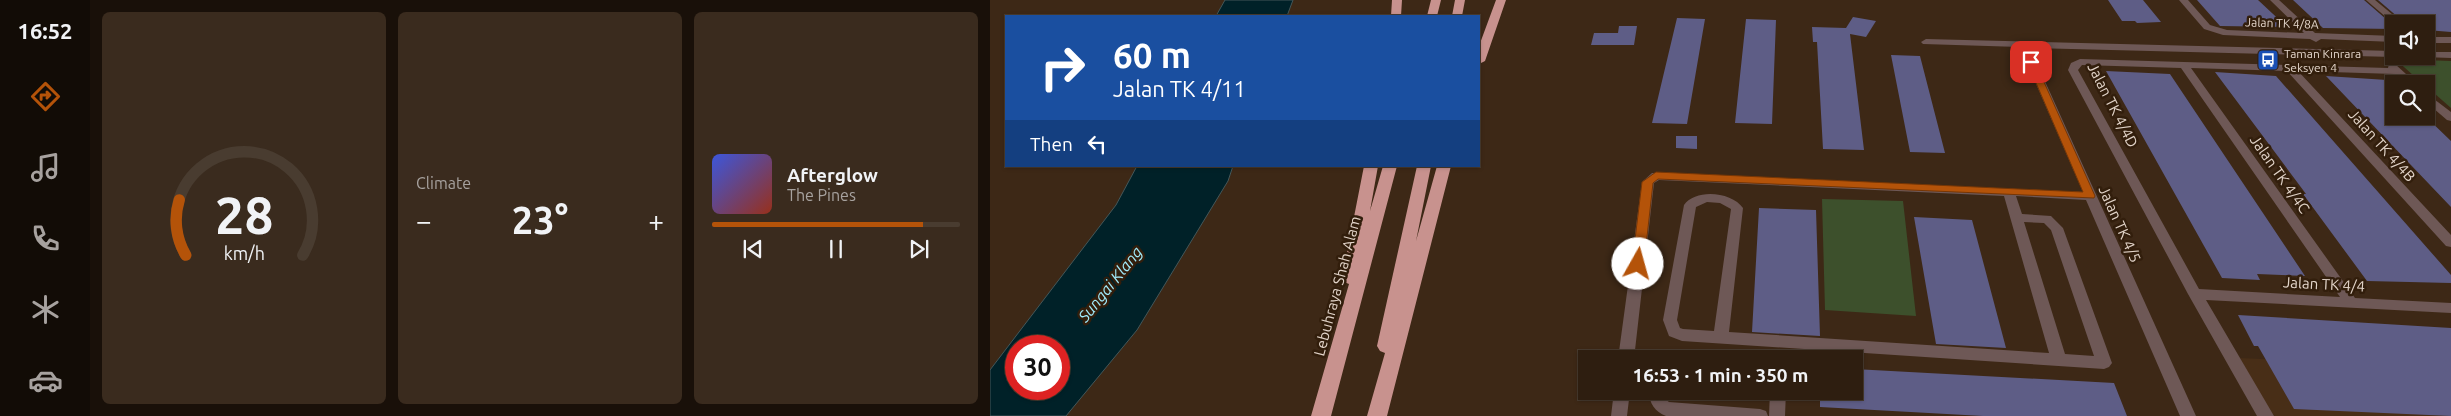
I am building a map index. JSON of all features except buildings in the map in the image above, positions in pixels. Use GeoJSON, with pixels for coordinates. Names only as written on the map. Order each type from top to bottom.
{"type":"FeatureCollection","features":[{"type":"Feature","properties":{"kind":"highway"},"geometry":{"type":"LineString","coordinates":[[1396,15],[1397,0]]}},
{"type":"Feature","properties":{"kind":"highway"},"geometry":{"type":"LineString","coordinates":[[1432,15],[1436,0]]}},
{"type":"Feature","properties":{"kind":"highway"},"geometry":{"type":"LineString","coordinates":[[1456,15],[1460,0]]}},
{"type":"Feature","properties":{"kind":"highway"},"geometry":{"type":"LineString","coordinates":[[1480,58],[1501,0]]}},
{"type":"Feature","properties":{"kind":"highway"},"geometry":{"type":"LineString","coordinates":[[1339,351],[1359,223],[1371,167]]}},
{"type":"Feature","properties":{"kind":"highway","name":"Lebuhraya Shah Alam"},"geometry":{"type":"LineString","coordinates":[[1322,416],[1390,167]]}},
{"type":"Feature","properties":{"kind":"highway"},"geometry":{"type":"LineString","coordinates":[[1371,416],[1424,167]]}},
{"type":"Feature","properties":{"kind":"highway"},"geometry":{"type":"LineString","coordinates":[[1377,416],[1444,167]]}},
{"type":"Feature","properties":{"kind":"street","name":"Jalan TK 4/8A"},"geometry":{"type":"LineString","coordinates":[[2183,0],[2207,27],[2215,31],[2313,37],[2385,39]]}},
{"type":"Feature","properties":{"kind":"street"},"geometry":{"type":"LineString","coordinates":[[2274,0],[2330,52]]}},
{"type":"Feature","properties":{"kind":"street"},"geometry":{"type":"LineString","coordinates":[[2370,0],[2389,15]]}},
{"type":"Feature","properties":{"kind":"street"},"geometry":{"type":"LineString","coordinates":[[2435,40],[2451,40]]}},
{"type":"Feature","properties":{"kind":"street"},"geometry":{"type":"LineString","coordinates":[[1926,42],[2385,54]]}},
{"type":"Feature","properties":{"kind":"street","name":"Jalan TK 4/5"},"geometry":{"type":"LineString","coordinates":[[2024,45],[2188,416]]}},
{"type":"Feature","properties":{"kind":"street"},"geometry":{"type":"LineString","coordinates":[[2378,54],[2402,75]]}},
{"type":"Feature","properties":{"kind":"street"},"geometry":{"type":"LineString","coordinates":[[2435,55],[2451,56]]}},
{"type":"Feature","properties":{"kind":"street","name":"Jalan TK 4/4D"},"geometry":{"type":"LineString","coordinates":[[2266,416],[2195,294],[2073,70],[2074,64],[2080,62],[2184,64],[2398,71]]}},
{"type":"Feature","properties":{"kind":"street","name":"Jalan TK 4/4C"},"geometry":{"type":"LineString","coordinates":[[2184,64],[2352,302]]}},
{"type":"Feature","properties":{"kind":"street","name":"Jalan TK 4/4B"},"geometry":{"type":"LineString","coordinates":[[2290,68],[2451,243]]}},
{"type":"Feature","properties":{"kind":"street"},"geometry":{"type":"LineString","coordinates":[[2435,104],[2451,118]]}},
{"type":"Feature","properties":{"kind":"street"},"geometry":{"type":"LineString","coordinates":[[1627,350],[1648,182],[1656,176],[2090,196]]}},
{"type":"Feature","properties":{"kind":"street"},"geometry":{"type":"LineString","coordinates":[[2009,192],[2058,360]]}},
{"type":"Feature","properties":{"kind":"street"},"geometry":{"type":"LineString","coordinates":[[1720,337],[1737,208],[1728,201],[1703,199],[1694,201],[1690,205],[1670,326],[1674,332],[1682,335],[2104,363],[2057,228],[2047,219],[2017,218]]}},
{"type":"Feature","properties":{"kind":"street","name":"Jalan TK 4/4"},"geometry":{"type":"LineString","coordinates":[[2195,294],[2451,308]]}},
{"type":"Feature","properties":{"kind":"street"},"geometry":{"type":"LineString","coordinates":[[1619,416],[1621,400]]}},
{"type":"Feature","properties":{"kind":"street"},"geometry":{"type":"LineString","coordinates":[[1658,400],[1666,409],[1760,416]]}},
{"type":"Feature","properties":{"kind":"street"},"geometry":{"type":"LineString","coordinates":[[1777,416],[1778,400]]}},
{"type":"Feature","properties":{"kind":"shaded area"},"geometry":{"type":"Polygon","coordinates":[[[2240,358],[2451,368],[2451,416],[2275,416],[2269,411],[2240,358]]]}},
{"type":"Feature","properties":{"kind":"green space"},"geometry":{"type":"Polygon","coordinates":[[[2435,60],[2451,61],[2451,108],[2435,94],[2435,75],[2413,75],[2402,65],[2435,65],[2435,60]]]}},
{"type":"Feature","properties":{"kind":"green space"},"geometry":{"type":"Polygon","coordinates":[[[1822,199],[1903,201],[1916,316],[1825,310],[1822,199]]]}},
{"type":"Feature","properties":{"kind":"water"},"geometry":{"type":"Polygon","coordinates":[[[1225,0],[1293,0],[1287,15],[1217,15],[1225,0]]]}},
{"type":"Feature","properties":{"kind":"water","name":"Sungai Klang"},"geometry":{"type":"Polygon","coordinates":[[[1136,167],[1233,167],[1228,181],[1137,330],[1066,416],[990,416],[990,370],[1005,350],[1005,400],[1070,400],[1070,335],[1017,335],[1116,205],[1136,167]]]}},
{"type":"Feature","properties":{"kind":"place","name":"Taman Kinrara Seksyen 4"},"geometry":{"type":"Point","coordinates":[2268,60]}},
{"type":"Feature","properties":{"kind":"route"},"geometry":{"type":"LineString","coordinates":[[1638,264],[1648,182],[1656,176],[2090,196],[2031,62]]}}]}
